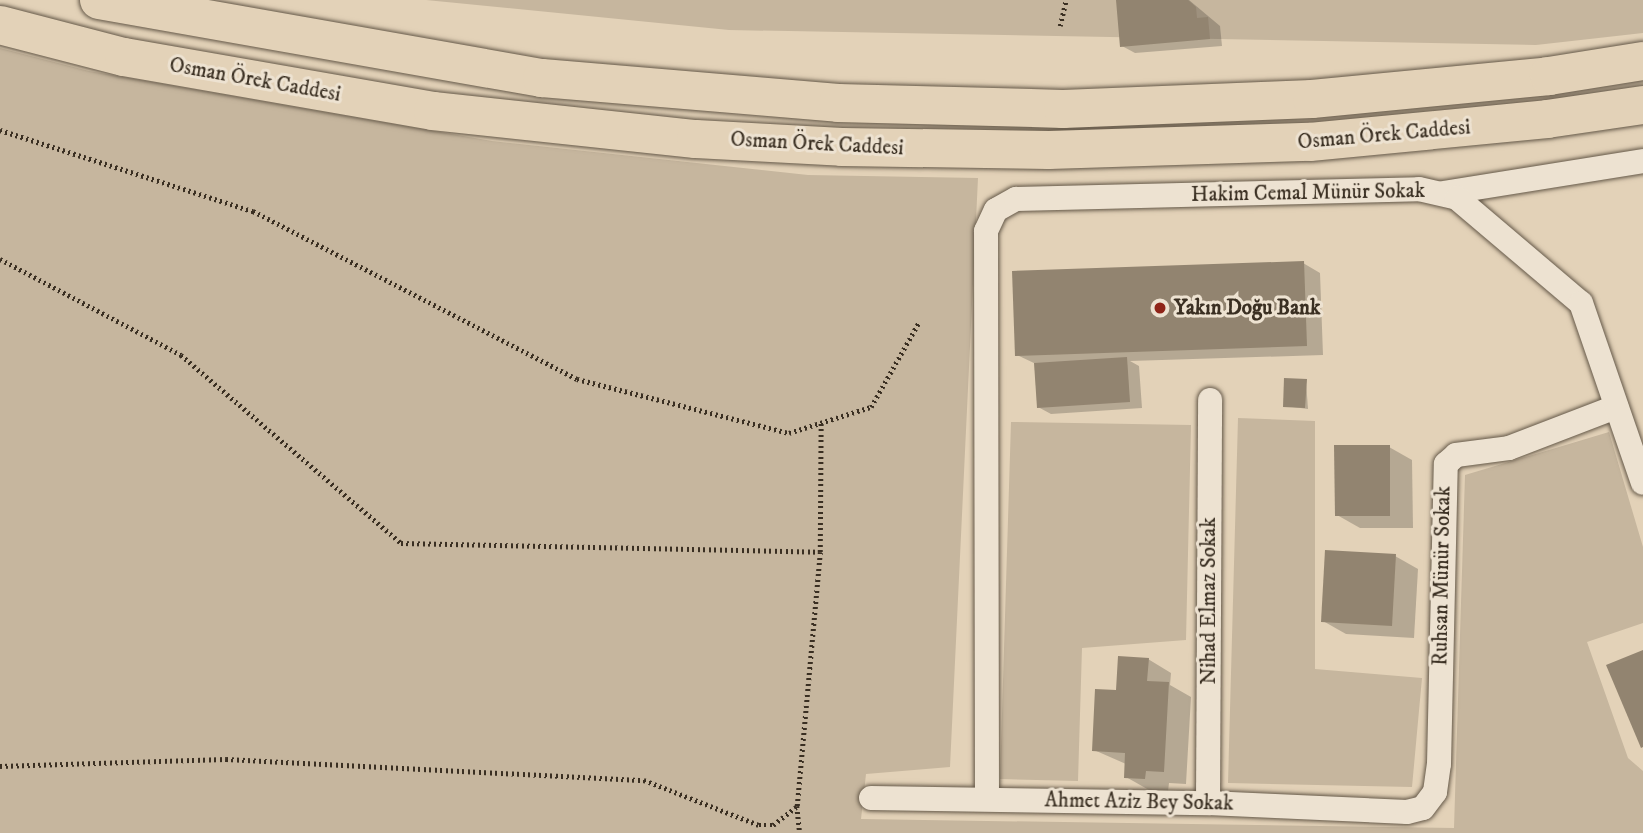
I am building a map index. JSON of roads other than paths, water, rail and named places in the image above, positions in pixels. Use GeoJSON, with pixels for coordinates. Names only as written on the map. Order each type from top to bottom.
{"type":"FeatureCollection","features":[{"type":"Feature","properties":{"kind":"main road","name":"Osman Örek Caddesi"},"geometry":{"type":"LineString","coordinates":[[99,0],[542,78],[838,103],[1063,109],[1312,99],[1535,77],[1643,61]]}},
{"type":"Feature","properties":{"kind":"main road","name":"Osman Örek Caddesi"},"geometry":{"type":"LineString","coordinates":[[0,25],[124,57],[433,111],[631,133],[842,147],[1049,150],[1310,142],[1643,105]]}},
{"type":"Feature","properties":{"kind":"street"},"geometry":{"type":"LineString","coordinates":[[1444,193],[1643,161]]}},
{"type":"Feature","properties":{"kind":"street","name":"Hakim Cemal Münür Sokak"},"geometry":{"type":"LineString","coordinates":[[987,799],[986,231],[996,209],[1016,199],[1419,189],[1444,193],[1468,205],[1581,303],[1643,483]]}},
{"type":"Feature","properties":{"kind":"street","name":"Nihad Elmaz Sokak"},"geometry":{"type":"LineString","coordinates":[[1208,803],[1210,400]]}},
{"type":"Feature","properties":{"kind":"street","name":"Ruhsan Münür Sokak"},"geometry":{"type":"LineString","coordinates":[[1407,812],[1430,801],[1437,783],[1443,474],[1448,460],[1460,454],[1509,448],[1616,407]]}},
{"type":"Feature","properties":{"kind":"street","name":"Ahmet Aziz Bey Sokak"},"geometry":{"type":"LineString","coordinates":[[871,798],[1208,803],[1407,812]]}},
{"type":"Feature","properties":{"kind":"place","name":"Yakın Doğu Bank"},"geometry":{"type":"Point","coordinates":[1160,308]}}]}
